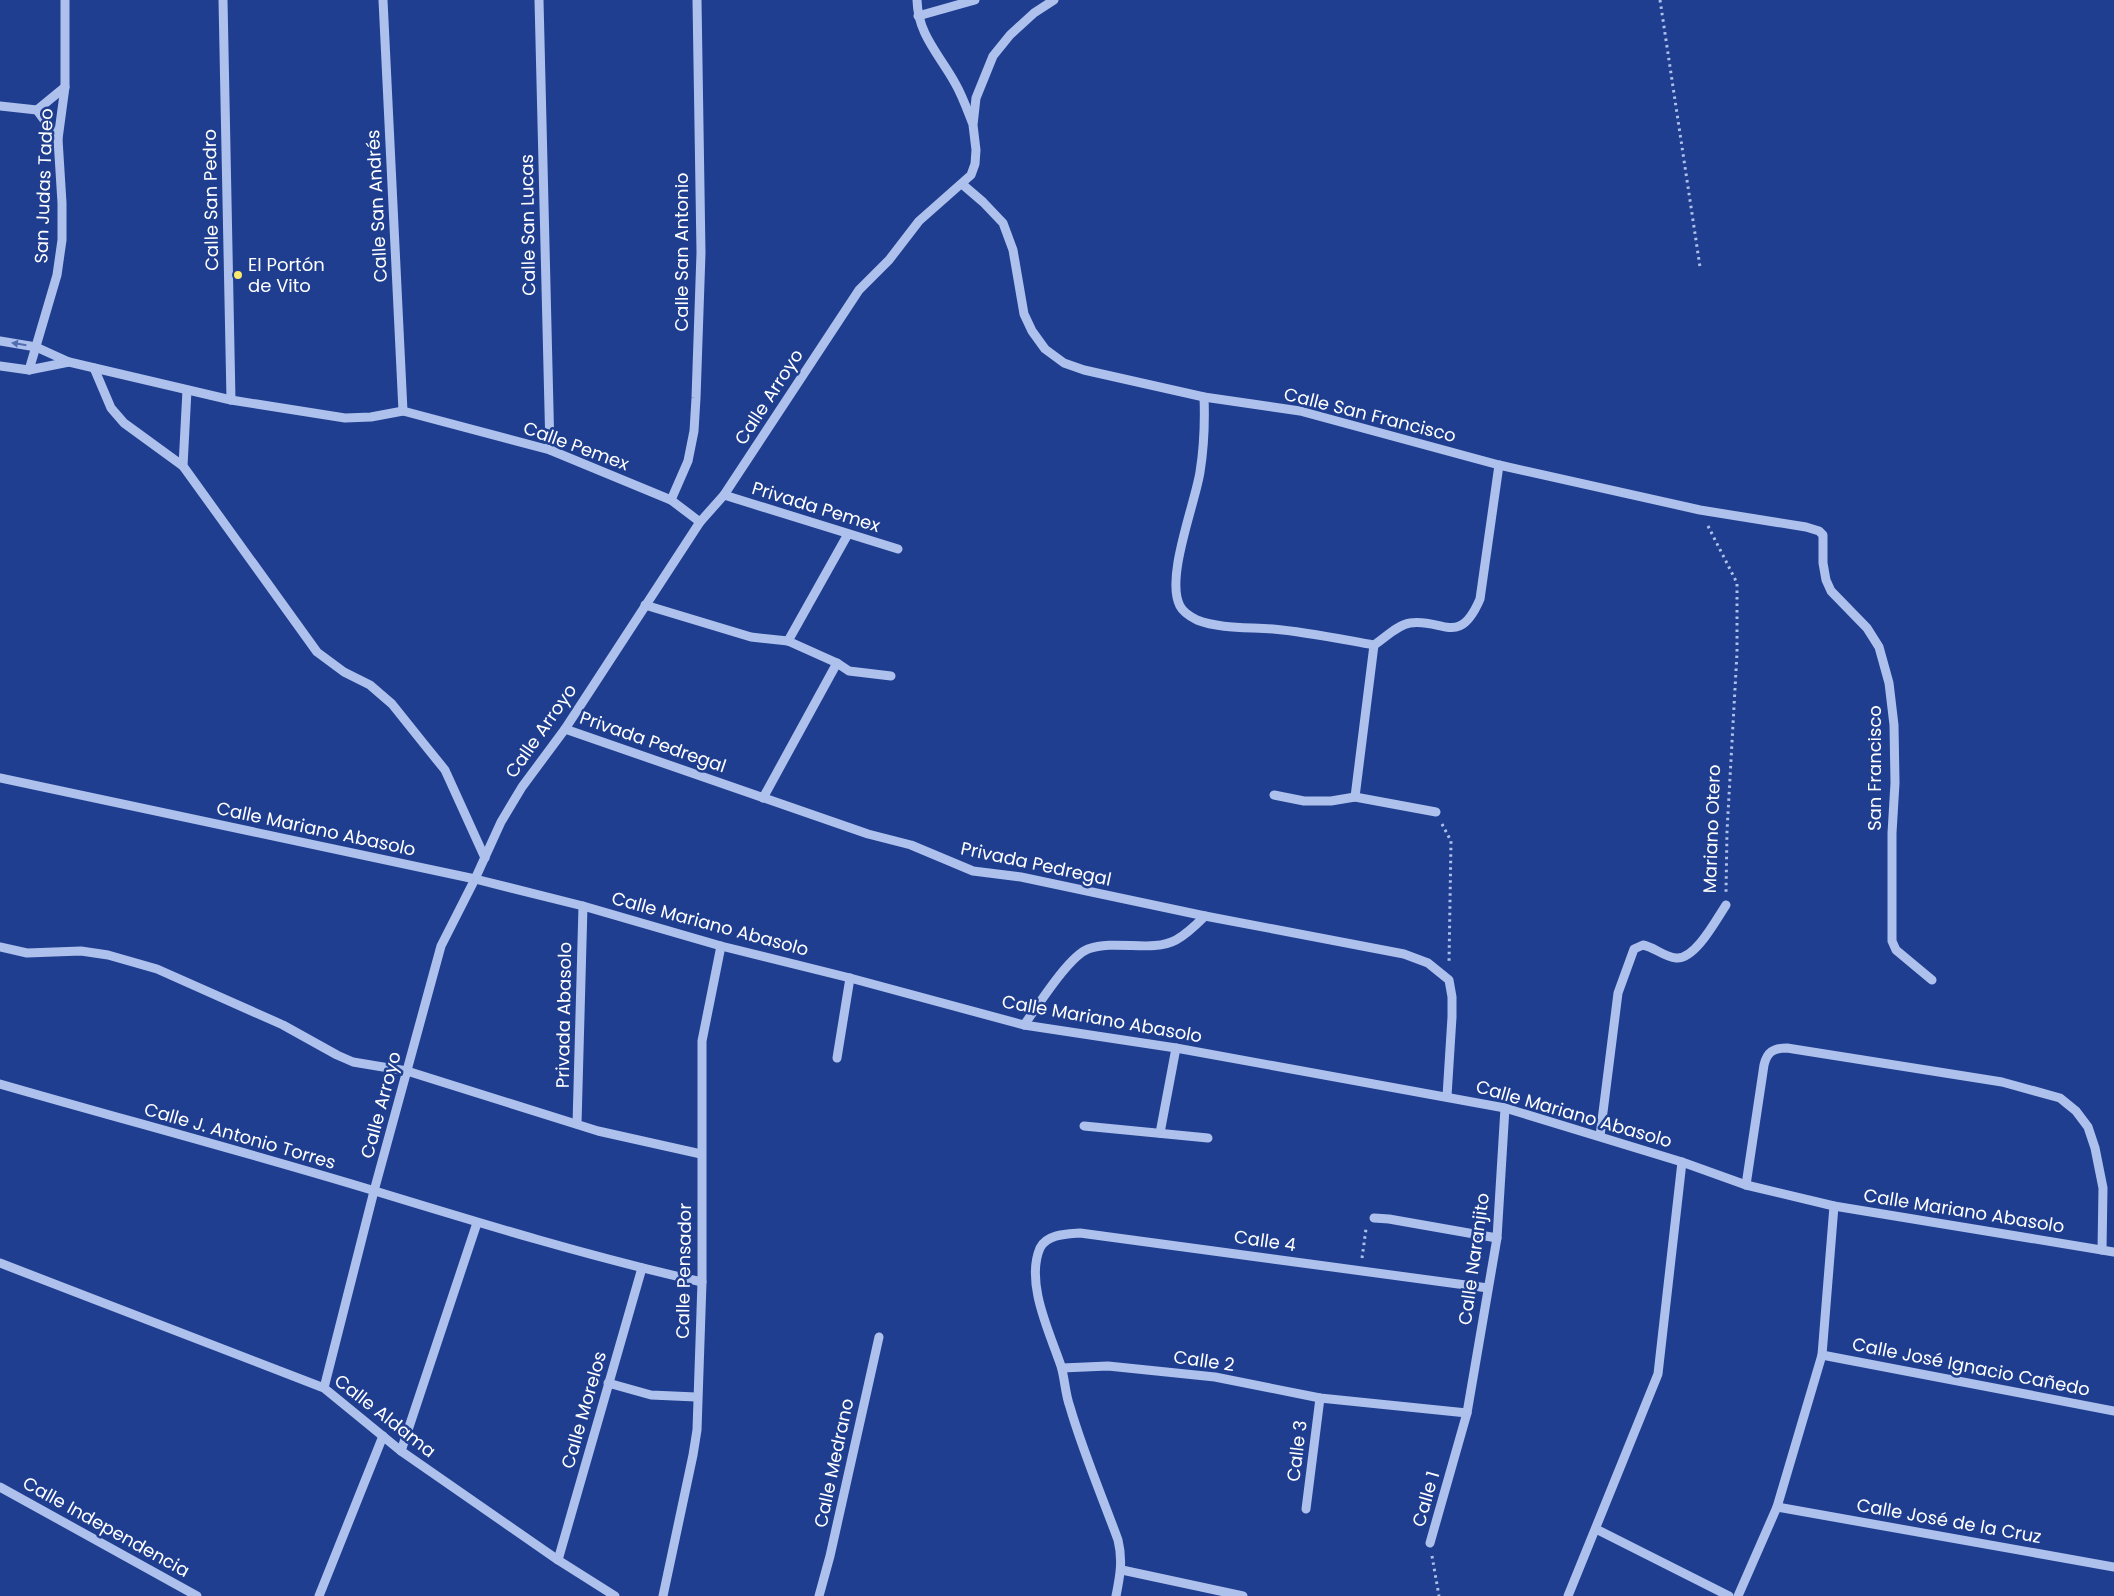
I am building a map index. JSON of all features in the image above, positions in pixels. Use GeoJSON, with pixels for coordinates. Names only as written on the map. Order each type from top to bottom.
{"type":"FeatureCollection","features":[{"type":"Feature","properties":{"kind":"street","name":"San Judas Tadeo"},"geometry":{"type":"LineString","coordinates":[[29,370],[57,274],[62,240],[58,140],[65,87],[65,0]]}},
{"type":"Feature","properties":{"kind":"street","name":"Calle San Pedro"},"geometry":{"type":"LineString","coordinates":[[223,0],[231,400]]}},
{"type":"Feature","properties":{"kind":"street","name":"Calle San Andrés"},"geometry":{"type":"LineString","coordinates":[[383,0],[403,411]]}},
{"type":"Feature","properties":{"kind":"street","name":"Calle San Lucas"},"geometry":{"type":"LineString","coordinates":[[539,0],[550,450]]}},
{"type":"Feature","properties":{"kind":"street","name":"Calle San Antonio"},"geometry":{"type":"LineString","coordinates":[[672,500],[688,461],[694,432],[696,398],[700,253],[697,0]]}},
{"type":"Feature","properties":{"kind":"street"},"geometry":{"type":"LineString","coordinates":[[917,0],[918,16],[928,40],[958,88],[973,124]]}},
{"type":"Feature","properties":{"kind":"street"},"geometry":{"type":"LineString","coordinates":[[918,16],[975,0]]}},
{"type":"Feature","properties":{"kind":"street"},"geometry":{"type":"LineString","coordinates":[[973,124],[976,98],[993,56],[1016,29],[1034,13],[1054,0]]}},
{"type":"Feature","properties":{"kind":"street"},"geometry":{"type":"LineString","coordinates":[[0,106],[37,110],[65,87]]}},
{"type":"Feature","properties":{"kind":"street"},"geometry":{"type":"LineString","coordinates":[[37,110],[58,140]]}},
{"type":"Feature","properties":{"kind":"street","name":"Calle Arroyo"},"geometry":{"type":"LineString","coordinates":[[324,1388],[374,1191],[441,946],[501,822],[522,787],[565,728],[700,522],[724,495],[859,290],[889,260],[919,221],[971,175],[975,164],[976,150],[973,124]]}},
{"type":"Feature","properties":{"kind":"street","name":"Calle San Francisco"},"geometry":{"type":"LineString","coordinates":[[962,184],[984,202],[1003,223],[1013,250],[1024,314],[1032,331],[1045,349],[1064,363],[1084,370],[1204,397],[1300,411],[1499,465],[1700,510],[1806,527],[1819,531]]}},
{"type":"Feature","properties":{"kind":"street"},"geometry":{"type":"LineString","coordinates":[[0,341],[36,347],[69,362],[231,400],[344,418],[371,417],[403,411]]}},
{"type":"Feature","properties":{"kind":"street"},"geometry":{"type":"LineString","coordinates":[[0,366],[29,370],[69,362]]}},
{"type":"Feature","properties":{"kind":"street"},"geometry":{"type":"LineString","coordinates":[[94,368],[111,408],[124,423],[183,466],[317,652],[344,672],[370,685],[392,704],[445,770],[485,858]]}},
{"type":"Feature","properties":{"kind":"street"},"geometry":{"type":"LineString","coordinates":[[183,466],[187,390]]}},
{"type":"Feature","properties":{"kind":"street"},"geometry":{"type":"LineString","coordinates":[[1204,397],[1206,428],[1200,473],[1177,564],[1176,588],[1180,606],[1198,620],[1216,624],[1315,634],[1374,645],[1408,623],[1419,623],[1450,629],[1464,624],[1474,614],[1480,599],[1499,465]]}},
{"type":"Feature","properties":{"kind":"street","name":"Calle Pemex"},"geometry":{"type":"LineString","coordinates":[[403,411],[550,450],[672,500],[700,522]]}},
{"type":"Feature","properties":{"kind":"street","name":"Privada Pemex"},"geometry":{"type":"LineString","coordinates":[[724,495],[898,549]]}},
{"type":"Feature","properties":{"kind":"street","name":"San Francisco"},"geometry":{"type":"LineString","coordinates":[[1819,531],[1824,541],[1823,563],[1830,591],[1867,628],[1879,647],[1889,684],[1894,725],[1892,941],[1896,950],[1932,980]]}},
{"type":"Feature","properties":{"kind":"street"},"geometry":{"type":"LineString","coordinates":[[788,641],[848,534]]}},
{"type":"Feature","properties":{"kind":"street"},"geometry":{"type":"LineString","coordinates":[[645,605],[751,638],[788,641],[837,663],[849,671],[891,676]]}},
{"type":"Feature","properties":{"kind":"street"},"geometry":{"type":"LineString","coordinates":[[1355,797],[1374,645]]}},
{"type":"Feature","properties":{"kind":"street"},"geometry":{"type":"LineString","coordinates":[[763,798],[837,663]]}},
{"type":"Feature","properties":{"kind":"street","name":"Privada Pedregal"},"geometry":{"type":"LineString","coordinates":[[565,728],[868,834],[911,845],[973,871],[1021,877],[1205,916],[1404,954],[1428,963],[1449,980]]}},
{"type":"Feature","properties":{"kind":"street","name":"Calle Mariano Abasolo"},"geometry":{"type":"LineString","coordinates":[[0,778],[475,879],[582,906],[721,946],[850,978],[1024,1025],[1176,1048],[1505,1108],[1682,1162],[1746,1185],[1834,1206],[2114,1252]]}},
{"type":"Feature","properties":{"kind":"street"},"geometry":{"type":"LineString","coordinates":[[1274,795],[1304,801],[1331,801],[1355,797],[1436,812]]}},
{"type":"Feature","properties":{"kind":"street","name":"Mariano Otero"},"geometry":{"type":"LineString","coordinates":[[1600,1136],[1618,993],[1634,948],[1642,945],[1672,958],[1684,957],[1694,951],[1726,905]]}},
{"type":"Feature","properties":{"kind":"street","name":"Privada Abasolo"},"geometry":{"type":"LineString","coordinates":[[577,1124],[582,906]]}},
{"type":"Feature","properties":{"kind":"street"},"geometry":{"type":"LineString","coordinates":[[1024,1025],[1073,959],[1088,950],[1126,944],[1160,946],[1175,941],[1189,932],[1205,916]]}},
{"type":"Feature","properties":{"kind":"street","name":"Calle Pensador"},"geometry":{"type":"LineString","coordinates":[[663,1596],[697,1430],[696,1397],[702,1282],[702,1041],[721,946]]}},
{"type":"Feature","properties":{"kind":"street"},"geometry":{"type":"LineString","coordinates":[[0,947],[27,953],[81,951],[108,955],[157,969],[283,1025],[353,1062],[407,1071],[598,1131],[701,1154]]}},
{"type":"Feature","properties":{"kind":"street"},"geometry":{"type":"LineString","coordinates":[[837,1058],[850,978]]}},
{"type":"Feature","properties":{"kind":"street"},"geometry":{"type":"LineString","coordinates":[[1447,1096],[1452,1017],[1452,997],[1449,980]]}},
{"type":"Feature","properties":{"kind":"street"},"geometry":{"type":"LineString","coordinates":[[1160,1133],[1176,1048]]}},
{"type":"Feature","properties":{"kind":"street"},"geometry":{"type":"LineString","coordinates":[[1746,1185],[1764,1065],[1770,1051],[1778,1048],[1787,1048],[1993,1080],[2060,1098],[2076,1111],[2088,1127],[2095,1148],[2103,1188],[2102,1250]]}},
{"type":"Feature","properties":{"kind":"street","name":"Calle J. Antonio Torres"},"geometry":{"type":"LineString","coordinates":[[0,1084],[374,1191],[477,1224],[702,1282]]}},
{"type":"Feature","properties":{"kind":"street","name":"Calle Naranjito"},"geometry":{"type":"LineString","coordinates":[[1468,1413],[1497,1238],[1505,1108]]}},
{"type":"Feature","properties":{"kind":"street"},"geometry":{"type":"LineString","coordinates":[[1084,1126],[1208,1138]]}},
{"type":"Feature","properties":{"kind":"street"},"geometry":{"type":"LineString","coordinates":[[1568,1596],[1658,1374],[1682,1162]]}},
{"type":"Feature","properties":{"kind":"street"},"geometry":{"type":"LineString","coordinates":[[1738,1596],[1777,1507],[1822,1355],[1834,1206]]}},
{"type":"Feature","properties":{"kind":"street"},"geometry":{"type":"LineString","coordinates":[[1374,1218],[1497,1238]]}},
{"type":"Feature","properties":{"kind":"street"},"geometry":{"type":"LineString","coordinates":[[402,1451],[477,1224]]}},
{"type":"Feature","properties":{"kind":"street","name":"Calle 4"},"geometry":{"type":"LineString","coordinates":[[1062,1368],[1039,1302],[1036,1270],[1041,1247],[1050,1239],[1060,1234],[1080,1233],[1488,1288]]}},
{"type":"Feature","properties":{"kind":"street","name":"Calle Aldama"},"geometry":{"type":"LineString","coordinates":[[0,1263],[324,1388],[402,1451],[558,1560],[615,1596]]}},
{"type":"Feature","properties":{"kind":"street","name":"Calle Morelos"},"geometry":{"type":"LineString","coordinates":[[558,1560],[642,1268]]}},
{"type":"Feature","properties":{"kind":"street","name":"Calle Medrano"},"geometry":{"type":"LineString","coordinates":[[819,1595],[830,1556],[879,1337]]}},
{"type":"Feature","properties":{"kind":"street","name":"Calle José Ignacio Cañedo"},"geometry":{"type":"LineString","coordinates":[[1822,1355],[2114,1411]]}},
{"type":"Feature","properties":{"kind":"street","name":"Calle 2"},"geometry":{"type":"LineString","coordinates":[[1062,1368],[1108,1366],[1216,1377],[1320,1398],[1468,1413]]}},
{"type":"Feature","properties":{"kind":"street"},"geometry":{"type":"LineString","coordinates":[[1062,1368],[1069,1406],[1122,1555],[1122,1570],[1116,1596]]}},
{"type":"Feature","properties":{"kind":"street"},"geometry":{"type":"LineString","coordinates":[[608,1382],[651,1395],[696,1397]]}},
{"type":"Feature","properties":{"kind":"street","name":"Calle 3"},"geometry":{"type":"LineString","coordinates":[[1306,1509],[1320,1398]]}},
{"type":"Feature","properties":{"kind":"street","name":"Calle 1"},"geometry":{"type":"LineString","coordinates":[[1430,1543],[1468,1413]]}},
{"type":"Feature","properties":{"kind":"street"},"geometry":{"type":"LineString","coordinates":[[319,1596],[383,1436]]}},
{"type":"Feature","properties":{"kind":"street","name":"Calle Independencia"},"geometry":{"type":"LineString","coordinates":[[0,1487],[197,1596]]}},
{"type":"Feature","properties":{"kind":"street","name":"Calle José de la Cruz"},"geometry":{"type":"LineString","coordinates":[[1777,1507],[2114,1567]]}},
{"type":"Feature","properties":{"kind":"street"},"geometry":{"type":"LineString","coordinates":[[1596,1530],[1729,1596]]}},
{"type":"Feature","properties":{"kind":"street"},"geometry":{"type":"LineString","coordinates":[[1122,1570],[1243,1596]]}},
{"type":"Feature","properties":{"kind":"street"},"geometry":{"type":"LineString","coordinates":[[819,1595],[830,1596]]}},
{"type":"Feature","properties":{"kind":"path"},"geometry":{"type":"LineString","coordinates":[[1660,0],[1700,267]]}},
{"type":"Feature","properties":{"kind":"path","name":"Mariano Otero"},"geometry":{"type":"LineString","coordinates":[[1700,510],[1737,583],[1737,653],[1727,831],[1726,905]]}},
{"type":"Feature","properties":{"kind":"path"},"geometry":{"type":"LineString","coordinates":[[1436,812],[1451,842],[1449,980]]}},
{"type":"Feature","properties":{"kind":"path"},"geometry":{"type":"LineString","coordinates":[[1360,1271],[1366,1228],[1374,1218]]}},
{"type":"Feature","properties":{"kind":"path","name":"Calle 1"},"geometry":{"type":"LineString","coordinates":[[1430,1543],[1439,1596]]}},
{"type":"Feature","properties":{"kind":"place","name":"El Portón de Vito"},"geometry":{"type":"Point","coordinates":[238,275]}}]}
